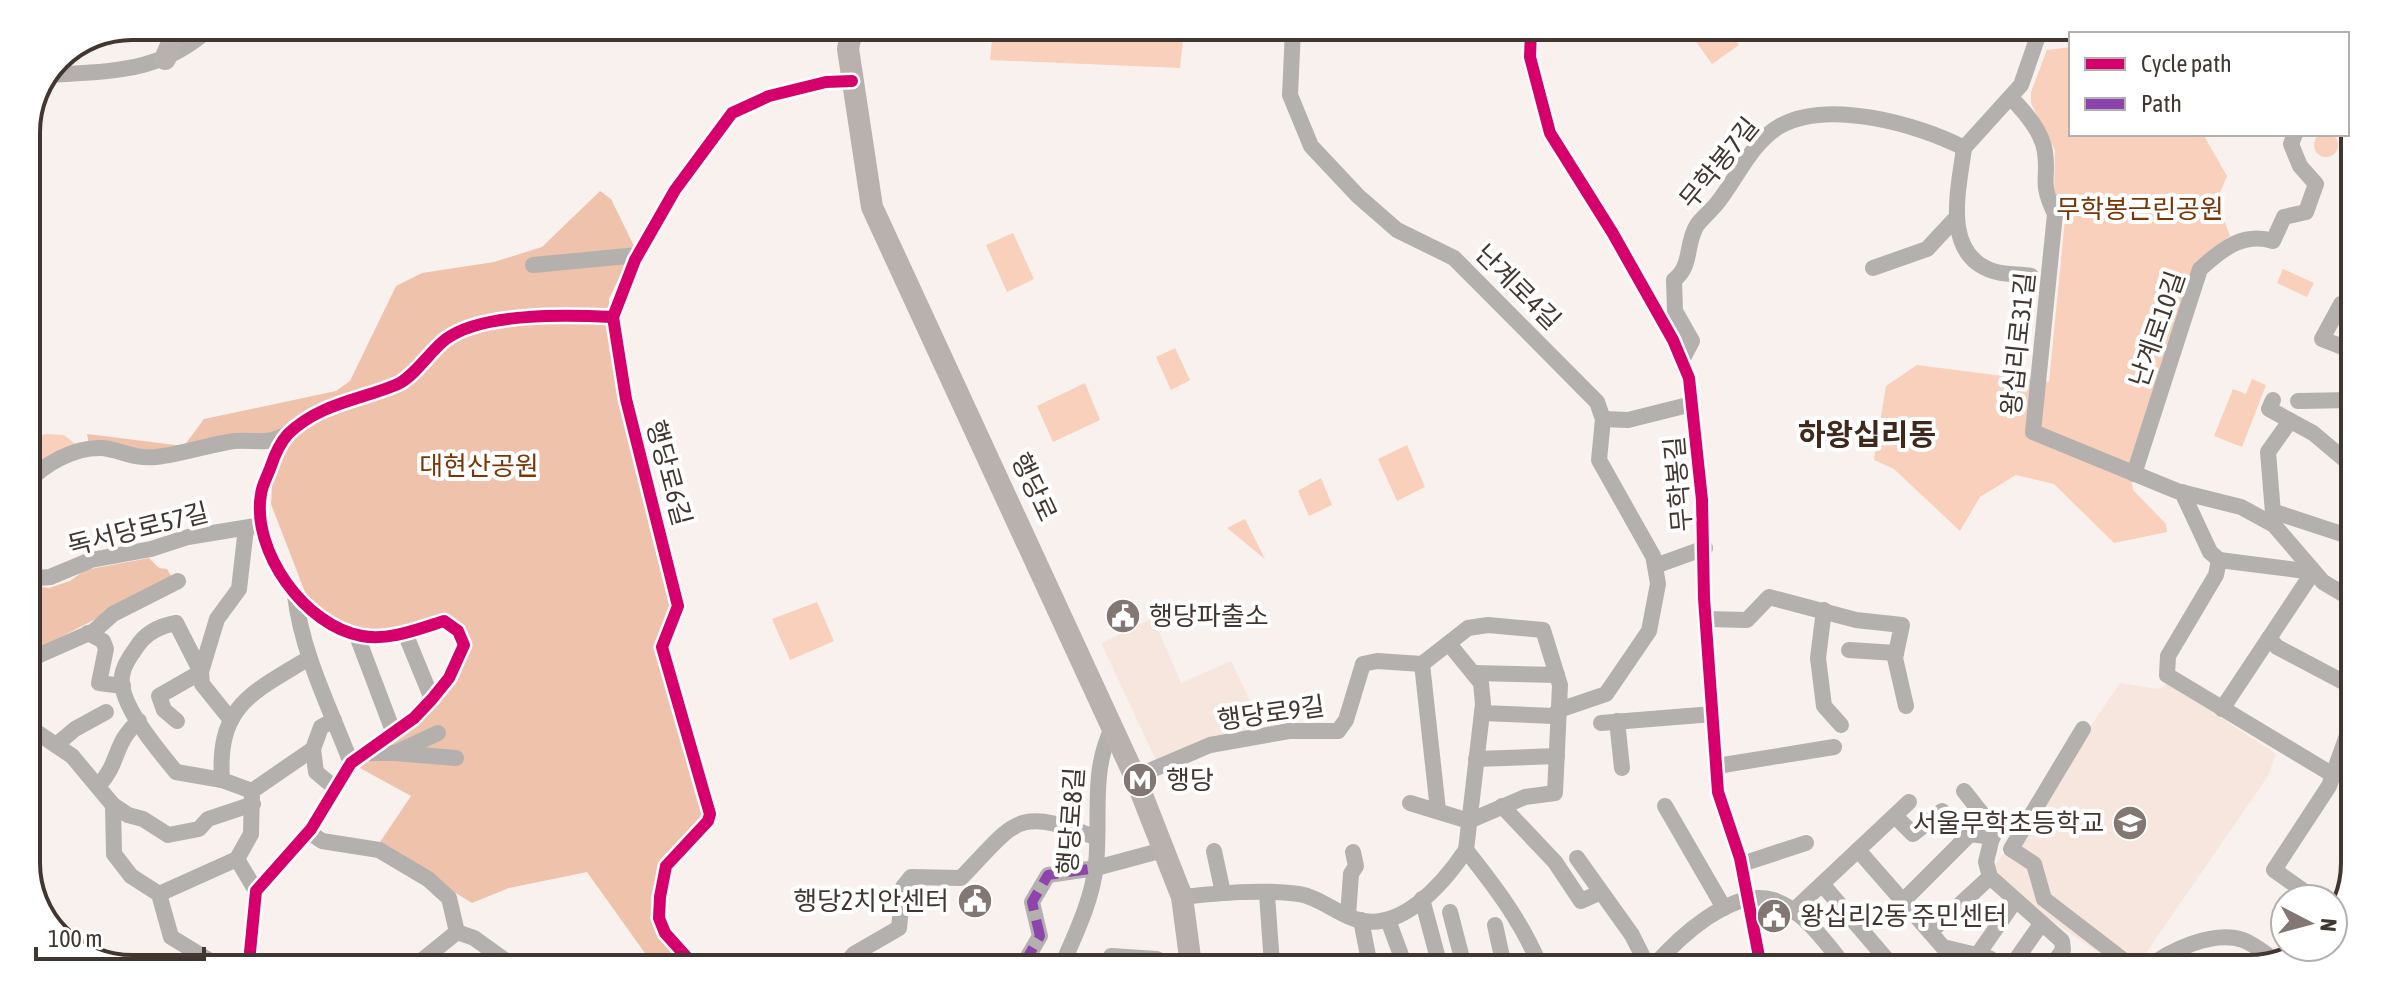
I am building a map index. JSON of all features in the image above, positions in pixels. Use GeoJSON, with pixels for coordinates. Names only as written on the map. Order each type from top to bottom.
{"type":"FeatureCollection","features":[{"type":"Feature","properties":{"kind":"main road"},"geometry":{"type":"LineString","coordinates":[[165,59],[173,40]]}},
{"type":"Feature","properties":{"kind":"main road","name":"행당로"},"geometry":{"type":"LineString","coordinates":[[850,40],[852,81],[872,207],[1135,777],[1182,897],[1190,955]]}},
{"type":"Feature","properties":{"kind":"street"},"geometry":{"type":"LineString","coordinates":[[61,74],[157,64],[196,40]]}},
{"type":"Feature","properties":{"kind":"street","name":"난계로4길"},"geometry":{"type":"LineString","coordinates":[[1293,40],[1290,95],[1311,146],[1358,196],[1397,230],[1454,258],[1597,402],[1603,419]]}},
{"type":"Feature","properties":{"kind":"street","name":"무학봉길"},"geometry":{"type":"LineString","coordinates":[[1531,40],[1530,57],[1550,133],[1612,232],[1689,378],[1705,548],[1705,619],[1718,792],[1742,864],[1759,955]]}},
{"type":"Feature","properties":{"kind":"street"},"geometry":{"type":"LineString","coordinates":[[2031,276],[1992,271],[1969,255],[1954,220],[1964,148],[2021,85],[2037,40]]}},
{"type":"Feature","properties":{"kind":"street"},"geometry":{"type":"LineString","coordinates":[[40,474],[62,457],[81,451],[103,448],[130,458],[155,457],[237,441],[256,444],[289,434],[351,397],[400,383],[449,336],[485,324],[557,314],[613,317],[638,255],[675,190],[732,113],[769,96],[826,82],[852,81]]}},
{"type":"Feature","properties":{"kind":"street","name":"왕십리로31길"},"geometry":{"type":"LineString","coordinates":[[2011,98],[2029,116],[2045,150],[2043,189],[2055,214],[2033,432],[2182,492],[2274,519],[2313,572],[2341,593]]}},
{"type":"Feature","properties":{"kind":"street","name":"무학봉7길"},"geometry":{"type":"LineString","coordinates":[[1682,360],[1692,341],[1675,311],[1674,280],[1685,271],[1696,227],[1719,201],[1736,172],[1779,127],[1809,117],[1861,115],[1938,136],[1964,148]]}},
{"type":"Feature","properties":{"kind":"street","name":"난계로10길"},"geometry":{"type":"LineString","coordinates":[[2134,474],[2200,269],[2218,253],[2244,238],[2273,241],[2284,217],[2306,212],[2316,184],[2300,166],[2291,144],[2294,136]]}},
{"type":"Feature","properties":{"kind":"street"},"geometry":{"type":"LineString","coordinates":[[1873,268],[1927,249],[1954,220]]}},
{"type":"Feature","properties":{"kind":"street"},"geometry":{"type":"LineString","coordinates":[[533,265],[638,255]]}},
{"type":"Feature","properties":{"kind":"street"},"geometry":{"type":"LineString","coordinates":[[2341,304],[2322,339],[2341,346]]}},
{"type":"Feature","properties":{"kind":"street","name":"행당로6길"},"geometry":{"type":"LineString","coordinates":[[613,317],[626,399],[678,606],[662,647],[710,814],[708,821],[666,866],[662,883],[659,918],[665,933],[685,955]]}},
{"type":"Feature","properties":{"kind":"street"},"geometry":{"type":"LineString","coordinates":[[2273,400],[2269,409],[2313,433],[2341,457]]}},
{"type":"Feature","properties":{"kind":"street"},"geometry":{"type":"LineString","coordinates":[[2298,401],[2341,400]]}},
{"type":"Feature","properties":{"kind":"street"},"geometry":{"type":"LineString","coordinates":[[1482,713],[1553,716],[1559,710],[1606,694],[1649,631],[1658,584],[1653,556],[1599,460],[1603,419],[1628,420],[1692,404]]}},
{"type":"Feature","properties":{"kind":"street"},"geometry":{"type":"LineString","coordinates":[[2290,421],[2268,452],[2274,519],[2341,535]]}},
{"type":"Feature","properties":{"kind":"street"},"geometry":{"type":"LineString","coordinates":[[231,720],[202,684],[201,672],[217,619],[239,589],[261,494],[276,451],[289,434]]}},
{"type":"Feature","properties":{"kind":"street"},"geometry":{"type":"LineString","coordinates":[[2182,492],[2210,552],[2219,560],[2313,572],[2222,709]]}},
{"type":"Feature","properties":{"kind":"street"},"geometry":{"type":"LineString","coordinates":[[250,952],[256,891],[309,832],[335,788],[358,758],[432,699],[449,678],[464,645],[458,631],[444,621],[376,638],[357,636],[328,621],[295,595],[254,526]]}},
{"type":"Feature","properties":{"kind":"street","name":"독서당로57길"},"geometry":{"type":"LineString","coordinates":[[40,578],[50,577],[91,560],[151,549],[188,537],[254,526]]}},
{"type":"Feature","properties":{"kind":"street"},"geometry":{"type":"LineString","coordinates":[[1655,566],[1705,548]]}},
{"type":"Feature","properties":{"kind":"street"},"geometry":{"type":"LineString","coordinates":[[2219,560],[2216,575],[2168,656],[2167,675],[2333,775]]}},
{"type":"Feature","properties":{"kind":"street"},"geometry":{"type":"LineString","coordinates":[[40,655],[88,633],[113,614],[178,581]]}},
{"type":"Feature","properties":{"kind":"street"},"geometry":{"type":"LineString","coordinates":[[295,595],[299,627],[309,658],[334,720],[358,758]]}},
{"type":"Feature","properties":{"kind":"street"},"geometry":{"type":"LineString","coordinates":[[1705,619],[1747,620],[1769,597],[1856,620],[1902,625],[1896,653],[1906,706]]}},
{"type":"Feature","properties":{"kind":"street"},"geometry":{"type":"LineString","coordinates":[[1824,610],[1818,658],[1824,706],[1841,725]]}},
{"type":"Feature","properties":{"kind":"street"},"geometry":{"type":"LineString","coordinates":[[201,672],[176,623],[161,626],[139,643],[122,675],[129,707],[176,772],[222,780],[252,798]]}},
{"type":"Feature","properties":{"kind":"street"},"geometry":{"type":"LineString","coordinates":[[1410,803],[1469,821],[1525,797],[1555,793],[1560,685],[1543,630],[1488,625],[1468,628],[1422,664],[1438,810]]}},
{"type":"Feature","properties":{"kind":"street"},"geometry":{"type":"LineString","coordinates":[[88,633],[103,641],[106,649],[99,683],[123,686]]}},
{"type":"Feature","properties":{"kind":"street"},"geometry":{"type":"LineString","coordinates":[[405,633],[432,699]]}},
{"type":"Feature","properties":{"kind":"street"},"geometry":{"type":"LineString","coordinates":[[357,636],[393,731]]}},
{"type":"Feature","properties":{"kind":"street"},"geometry":{"type":"LineString","coordinates":[[2269,638],[2277,647],[2341,681]]}},
{"type":"Feature","properties":{"kind":"street"},"geometry":{"type":"LineString","coordinates":[[1182,897],[1223,893],[1300,894],[1354,918],[1388,920],[1398,918],[1422,899],[1466,850],[1482,713],[1481,683],[1450,645]]}},
{"type":"Feature","properties":{"kind":"street"},"geometry":{"type":"LineString","coordinates":[[1849,650],[1896,653]]}},
{"type":"Feature","properties":{"kind":"street"},"geometry":{"type":"LineString","coordinates":[[222,780],[222,737],[246,698],[309,658]]}},
{"type":"Feature","properties":{"kind":"street","name":"행당로9길"},"geometry":{"type":"LineString","coordinates":[[1135,777],[1210,745],[1289,731],[1338,731],[1346,720],[1363,664],[1377,661],[1422,664]]}},
{"type":"Feature","properties":{"kind":"street"},"geometry":{"type":"LineString","coordinates":[[177,721],[164,710],[159,696],[201,672]]}},
{"type":"Feature","properties":{"kind":"street"},"geometry":{"type":"LineString","coordinates":[[1473,673],[1557,675]]}},
{"type":"Feature","properties":{"kind":"street"},"geometry":{"type":"LineString","coordinates":[[56,745],[75,729],[106,712]]}},
{"type":"Feature","properties":{"kind":"street"},"geometry":{"type":"LineString","coordinates":[[1622,768],[1609,722],[1713,714]]}},
{"type":"Feature","properties":{"kind":"street"},"geometry":{"type":"LineString","coordinates":[[334,720],[321,727],[313,749],[316,772],[335,788]]}},
{"type":"Feature","properties":{"kind":"street"},"geometry":{"type":"LineString","coordinates":[[98,786],[113,771],[123,735],[139,721]]}},
{"type":"Feature","properties":{"kind":"street","name":"행당로8길"},"geometry":{"type":"LineString","coordinates":[[1066,955],[1089,900],[1096,868],[1100,752],[1113,726]]}},
{"type":"Feature","properties":{"kind":"street"},"geometry":{"type":"LineString","coordinates":[[2083,729],[2011,849],[2034,864],[2044,899],[2117,955]]}},
{"type":"Feature","properties":{"kind":"street"},"geometry":{"type":"LineString","coordinates":[[395,753],[438,733]]}},
{"type":"Feature","properties":{"kind":"street"},"geometry":{"type":"LineString","coordinates":[[40,734],[72,756],[113,805],[168,835],[199,829],[208,819],[252,798],[313,749]]}},
{"type":"Feature","properties":{"kind":"street"},"geometry":{"type":"LineString","coordinates":[[1717,766],[1834,747]]}},
{"type":"Feature","properties":{"kind":"street"},"geometry":{"type":"LineString","coordinates":[[2292,883],[2274,870],[2333,775],[2341,752]]}},
{"type":"Feature","properties":{"kind":"street"},"geometry":{"type":"LineString","coordinates":[[358,758],[395,753],[456,758]]}},
{"type":"Feature","properties":{"kind":"street"},"geometry":{"type":"LineString","coordinates":[[1476,759],[1557,756]]}},
{"type":"Feature","properties":{"kind":"street"},"geometry":{"type":"LineString","coordinates":[[1964,791],[1994,829],[1986,870],[1990,877],[2062,941],[2063,950],[2059,955]]}},
{"type":"Feature","properties":{"kind":"street"},"geometry":{"type":"LineString","coordinates":[[159,894],[237,859],[251,834],[252,798]]}},
{"type":"Feature","properties":{"kind":"street"},"geometry":{"type":"LineString","coordinates":[[1792,912],[1909,802]]}},
{"type":"Feature","properties":{"kind":"street"},"geometry":{"type":"LineString","coordinates":[[113,805],[114,854],[119,864],[159,894],[171,937],[201,955]]}},
{"type":"Feature","properties":{"kind":"street"},"geometry":{"type":"LineString","coordinates":[[1502,806],[1555,862],[1581,901],[1599,893]]}},
{"type":"Feature","properties":{"kind":"street"},"geometry":{"type":"LineString","coordinates":[[1665,806],[1724,908]]}},
{"type":"Feature","properties":{"kind":"street"},"geometry":{"type":"LineString","coordinates":[[1895,816],[1913,834],[1942,811]]}},
{"type":"Feature","properties":{"kind":"street"},"geometry":{"type":"LineString","coordinates":[[853,955],[899,928],[903,887],[911,877],[961,878],[999,834],[1021,822],[1036,818],[1097,838]]}},
{"type":"Feature","properties":{"kind":"street"},"geometry":{"type":"LineString","coordinates":[[309,832],[322,841],[379,850],[428,879],[449,898],[457,932]]}},
{"type":"Feature","properties":{"kind":"street"},"geometry":{"type":"LineString","coordinates":[[1903,901],[1970,834],[1993,837]]}},
{"type":"Feature","properties":{"kind":"street"},"geometry":{"type":"LineString","coordinates":[[1742,864],[1806,843]]}},
{"type":"Feature","properties":{"kind":"street"},"geometry":{"type":"LineString","coordinates":[[1029,955],[1040,936],[1032,902],[1048,875],[1096,868],[1163,850]]}},
{"type":"Feature","properties":{"kind":"street"},"geometry":{"type":"LineString","coordinates":[[1466,850],[1504,898],[1525,930],[1535,955]]}},
{"type":"Feature","properties":{"kind":"street"},"geometry":{"type":"LineString","coordinates":[[1858,850],[1943,947],[1978,954],[2015,901]]}},
{"type":"Feature","properties":{"kind":"street"},"geometry":{"type":"LineString","coordinates":[[1214,851],[1223,893]]}},
{"type":"Feature","properties":{"kind":"street"},"geometry":{"type":"LineString","coordinates":[[1353,852],[1356,866],[1351,874],[1354,918],[1366,955]]}},
{"type":"Feature","properties":{"kind":"street"},"geometry":{"type":"LineString","coordinates":[[1577,858],[1643,955]]}},
{"type":"Feature","properties":{"kind":"street"},"geometry":{"type":"LineString","coordinates":[[237,859],[256,891]]}},
{"type":"Feature","properties":{"kind":"street"},"geometry":{"type":"LineString","coordinates":[[1930,932],[1990,877]]}},
{"type":"Feature","properties":{"kind":"street"},"geometry":{"type":"LineString","coordinates":[[1822,884],[1883,955]]}},
{"type":"Feature","properties":{"kind":"street"},"geometry":{"type":"LineString","coordinates":[[1267,894],[1271,955]]}},
{"type":"Feature","properties":{"kind":"street"},"geometry":{"type":"LineString","coordinates":[[1663,955],[1690,931],[1724,908],[1749,898],[1774,900],[1816,931],[1835,955]]}},
{"type":"Feature","properties":{"kind":"street"},"geometry":{"type":"LineString","coordinates":[[1422,899],[1437,955]]}},
{"type":"Feature","properties":{"kind":"street"},"geometry":{"type":"LineString","coordinates":[[1450,912],[1461,955]]}},
{"type":"Feature","properties":{"kind":"street"},"geometry":{"type":"LineString","coordinates":[[1388,920],[1401,955]]}},
{"type":"Feature","properties":{"kind":"street"},"geometry":{"type":"LineString","coordinates":[[2019,955],[2041,924]]}},
{"type":"Feature","properties":{"kind":"street"},"geometry":{"type":"LineString","coordinates":[[1495,925],[1502,955]]}},
{"type":"Feature","properties":{"kind":"street"},"geometry":{"type":"LineString","coordinates":[[429,955],[457,932]]}},
{"type":"Feature","properties":{"kind":"street"},"geometry":{"type":"LineString","coordinates":[[457,932],[474,938],[498,955]]}},
{"type":"Feature","properties":{"kind":"street"},"geometry":{"type":"LineString","coordinates":[[2163,955],[2223,936],[2245,940],[2265,953]]}},
{"type":"Feature","properties":{"kind":"shaded area"},"geometry":{"type":"Polygon","coordinates":[[[1153,618],[1181,683],[1231,661],[1262,726],[1257,732],[1156,760],[1101,643],[1153,618]]]}},
{"type":"Feature","properties":{"kind":"shaded area","name":"서울무학초등학교"},"geometry":{"type":"Polygon","coordinates":[[[2120,683],[2158,689],[2168,683],[2276,754],[2268,776],[2145,955],[2102,955],[2006,889],[1992,870],[2120,683]]]}},
{"type":"Feature","properties":{"kind":"green space"},"geometry":{"type":"Polygon","coordinates":[[[992,40],[1183,40],[1180,68],[990,60],[992,40]]]}},
{"type":"Feature","properties":{"kind":"green space"},"geometry":{"type":"Polygon","coordinates":[[[1695,40],[1735,40],[1739,45],[1712,64],[1695,40]]]}},
{"type":"Feature","properties":{"kind":"green space","name":"무학봉근린공원"},"geometry":{"type":"Polygon","coordinates":[[[2069,47],[2069,136],[2204,136],[2227,176],[2217,200],[2230,236],[2195,262],[2129,464],[2133,490],[2166,524],[2167,532],[2114,543],[2054,484],[2016,475],[1980,497],[1960,531],[1894,469],[1874,460],[1886,386],[1917,365],[2049,382],[2065,219],[2054,193],[2055,150],[2031,103],[2031,92],[2047,50],[2069,47]]]}},
{"type":"Feature","properties":{"kind":"green space"},"geometry":{"type":"Polygon","coordinates":[[[2319,136],[2333,136],[2337,141],[2337,149],[2330,156],[2322,156],[2315,149],[2315,141],[2319,136]]]}},
{"type":"Feature","properties":{"kind":"green space","name":"대현산공원"},"geometry":{"type":"Polygon","coordinates":[[[600,191],[611,199],[634,246],[609,299],[610,335],[674,600],[655,646],[705,814],[661,865],[654,921],[677,955],[646,955],[587,872],[509,888],[472,903],[378,845],[411,796],[360,768],[466,648],[442,616],[375,632],[338,621],[308,600],[271,504],[274,449],[238,438],[200,446],[91,454],[87,434],[184,446],[204,419],[336,391],[350,381],[396,286],[422,273],[494,262],[542,247],[600,191]]]}},
{"type":"Feature","properties":{"kind":"green space"},"geometry":{"type":"Polygon","coordinates":[[[1013,233],[1034,279],[1007,292],[986,245],[1013,233]]]}},
{"type":"Feature","properties":{"kind":"green space"},"geometry":{"type":"Polygon","coordinates":[[[2283,269],[2314,283],[2307,297],[2277,283],[2283,269]]]}},
{"type":"Feature","properties":{"kind":"green space"},"geometry":{"type":"Polygon","coordinates":[[[1175,348],[1190,380],[1171,390],[1156,357],[1175,348]]]}},
{"type":"Feature","properties":{"kind":"green space"},"geometry":{"type":"Polygon","coordinates":[[[2252,379],[2266,385],[2242,447],[2214,436],[2233,389],[2246,394],[2252,379]]]}},
{"type":"Feature","properties":{"kind":"green space"},"geometry":{"type":"Polygon","coordinates":[[[1085,383],[1100,420],[1053,442],[1037,406],[1085,383]]]}},
{"type":"Feature","properties":{"kind":"green space"},"geometry":{"type":"Polygon","coordinates":[[[64,435],[78,446],[40,462],[40,436],[64,435]]]}},
{"type":"Feature","properties":{"kind":"green space"},"geometry":{"type":"Polygon","coordinates":[[[1407,445],[1425,487],[1397,501],[1378,459],[1407,445]]]}},
{"type":"Feature","properties":{"kind":"green space"},"geometry":{"type":"Polygon","coordinates":[[[1321,478],[1332,505],[1309,516],[1298,491],[1321,478]]]}},
{"type":"Feature","properties":{"kind":"green space"},"geometry":{"type":"Polygon","coordinates":[[[1245,519],[1265,559],[1227,528],[1245,519]]]}},
{"type":"Feature","properties":{"kind":"green space"},"geometry":{"type":"Polygon","coordinates":[[[149,558],[159,568],[167,569],[173,579],[40,648],[40,587],[49,588],[70,581],[85,570],[149,558]]]}},
{"type":"Feature","properties":{"kind":"green space"},"geometry":{"type":"Polygon","coordinates":[[[817,602],[834,641],[790,660],[772,619],[817,602]]]}},
{"type":"Feature","properties":{"kind":"marked path"},"geometry":{"type":"LineString","coordinates":[[1029,955],[1040,936],[1032,902],[1048,875],[1096,868]]}},
{"type":"Feature","properties":{"kind":"cycle path"},"geometry":{"type":"LineString","coordinates":[[1531,40],[1530,57],[1550,133],[1612,232],[1673,340],[1689,378],[1702,500],[1704,598],[1718,792],[1740,858],[1759,955]]}},
{"type":"Feature","properties":{"kind":"cycle path"},"geometry":{"type":"LineString","coordinates":[[685,955],[665,933],[659,918],[660,897],[666,866],[708,821],[710,814],[662,647],[678,606],[626,399],[613,317],[635,260],[675,190],[732,113],[769,96],[826,82],[852,81]]}},
{"type":"Feature","properties":{"kind":"cycle path"},"geometry":{"type":"LineString","coordinates":[[250,952],[256,891],[311,829],[351,763],[414,718],[432,699],[449,678],[464,645],[458,631],[444,621],[393,636],[362,636],[321,618],[302,602],[286,583],[274,561],[260,516],[261,494],[280,445],[288,434],[313,415],[405,380],[440,344],[462,330],[526,317],[613,317]]}},
{"type":"Feature","properties":{"kind":"place","name":"행당파출소"},"geometry":{"type":"Point","coordinates":[1123,616]}},
{"type":"Feature","properties":{"kind":"place","name":"행당"},"geometry":{"type":"Point","coordinates":[1140,780]}},
{"type":"Feature","properties":{"kind":"place","name":"서울무학초등학교"},"geometry":{"type":"Point","coordinates":[2130,823]}},
{"type":"Feature","properties":{"kind":"place","name":"행당2치안센터"},"geometry":{"type":"Point","coordinates":[975,901]}},
{"type":"Feature","properties":{"kind":"place","name":"왕십리2동 주민센터"},"geometry":{"type":"Point","coordinates":[1774,916]}},
{"type":"Feature","properties":{"kind":"district","name":"하왕십리동"},"geometry":{"type":"Point","coordinates":[1867,434]}}]}
